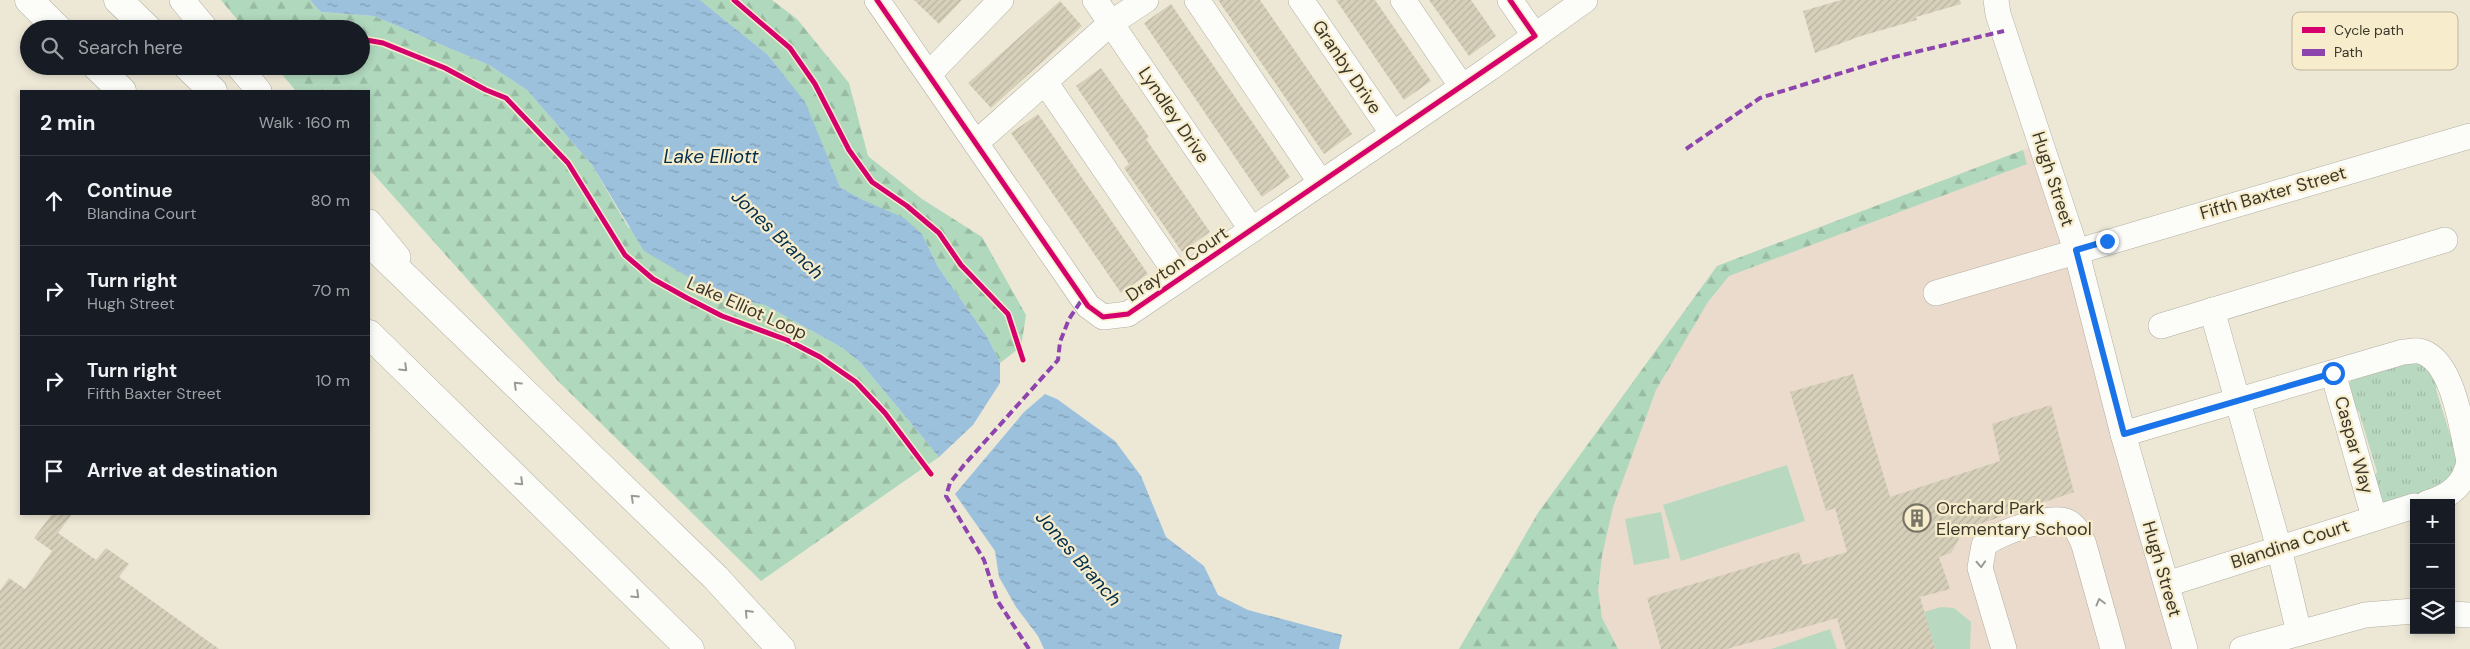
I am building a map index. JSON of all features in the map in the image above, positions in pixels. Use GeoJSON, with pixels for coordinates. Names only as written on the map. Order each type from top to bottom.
{"type":"FeatureCollection","features":[{"type":"Feature","properties":{"kind":"highway"},"geometry":{"type":"LineString","coordinates":[[29,0],[49,20]]}},
{"type":"Feature","properties":{"kind":"highway"},"geometry":{"type":"LineString","coordinates":[[118,0],[139,20]]}},
{"type":"Feature","properties":{"kind":"highway"},"geometry":{"type":"LineString","coordinates":[[105,75],[121,90]]}},
{"type":"Feature","properties":{"kind":"highway"},"geometry":{"type":"LineString","coordinates":[[196,75],[212,90]]}},
{"type":"Feature","properties":{"kind":"highway"},"geometry":{"type":"LineString","coordinates":[[370,243],[716,578],[782,649]]}},
{"type":"Feature","properties":{"kind":"highway"},"geometry":{"type":"LineString","coordinates":[[370,335],[690,649]]}},
{"type":"Feature","properties":{"kind":"street"},"geometry":{"type":"LineString","coordinates":[[182,0],[199,20]]}},
{"type":"Feature","properties":{"kind":"street","name":"Drayton Court"},"geometry":{"type":"LineString","coordinates":[[878,0],[1088,306],[1103,317],[1128,314],[1462,87],[1585,0]]}},
{"type":"Feature","properties":{"kind":"street"},"geometry":{"type":"LineString","coordinates":[[929,74],[1001,0]]}},
{"type":"Feature","properties":{"kind":"street","name":"Lyndley Drive"},"geometry":{"type":"LineString","coordinates":[[1095,0],[1252,230]]}},
{"type":"Feature","properties":{"kind":"street"},"geometry":{"type":"LineString","coordinates":[[976,143],[1111,24],[1146,0]]}},
{"type":"Feature","properties":{"kind":"street"},"geometry":{"type":"LineString","coordinates":[[1197,0],[1321,183]]}},
{"type":"Feature","properties":{"kind":"street","name":"Granby Drive"},"geometry":{"type":"LineString","coordinates":[[1301,0],[1393,134]]}},
{"type":"Feature","properties":{"kind":"street"},"geometry":{"type":"LineString","coordinates":[[1403,0],[1462,87]]}},
{"type":"Feature","properties":{"kind":"street"},"geometry":{"type":"LineString","coordinates":[[1510,0],[1535,36]]}},
{"type":"Feature","properties":{"kind":"street","name":"Hugh Street"},"geometry":{"type":"LineString","coordinates":[[1996,0],[1998,14],[2076,250],[2124,434],[2185,649]]}},
{"type":"Feature","properties":{"kind":"street"},"geometry":{"type":"LineString","coordinates":[[245,75],[257,90]]}},
{"type":"Feature","properties":{"kind":"street"},"geometry":{"type":"LineString","coordinates":[[1045,82],[1180,279]]}},
{"type":"Feature","properties":{"kind":"street","name":"Fifth Baxter Street"},"geometry":{"type":"LineString","coordinates":[[1936,293],[2076,250],[2470,136]]}},
{"type":"Feature","properties":{"kind":"street"},"geometry":{"type":"LineString","coordinates":[[370,223],[440,310]]}},
{"type":"Feature","properties":{"kind":"street"},"geometry":{"type":"LineString","coordinates":[[2161,326],[2445,240]]}},
{"type":"Feature","properties":{"kind":"street"},"geometry":{"type":"LineString","coordinates":[[2212,310],[2279,548],[2299,633]]}},
{"type":"Feature","properties":{"kind":"street"},"geometry":{"type":"LineString","coordinates":[[2124,434],[2404,352],[2419,351],[2432,357],[2447,376],[2469,461],[2467,474],[2450,494],[2437,499]]}},
{"type":"Feature","properties":{"kind":"street","name":"Caspar Way"},"geometry":{"type":"LineString","coordinates":[[2333,373],[2374,517]]}},
{"type":"Feature","properties":{"kind":"street","name":"Blandina Court"},"geometry":{"type":"LineString","coordinates":[[2167,584],[2410,507]]}},
{"type":"Feature","properties":{"kind":"street"},"geometry":{"type":"LineString","coordinates":[[2004,649],[1980,568],[1984,545],[1992,537],[2050,520],[2066,521],[2077,529],[2084,545],[2113,649]]}},
{"type":"Feature","properties":{"kind":"street"},"geometry":{"type":"LineString","coordinates":[[2242,649],[2365,615],[2410,610]]}},
{"type":"Feature","properties":{"kind":"street"},"geometry":{"type":"LineString","coordinates":[[2455,614],[2470,615]]}},
{"type":"Feature","properties":{"kind":"shaded area"},"geometry":{"type":"Polygon","coordinates":[[[2042,143],[2185,649],[1459,649],[1538,513],[1717,266],[2042,143]]]}},
{"type":"Feature","properties":{"kind":"green space"},"geometry":{"type":"Polygon","coordinates":[[[221,0],[310,0],[321,12],[374,16],[489,65],[527,90],[592,165],[628,227],[721,296],[765,305],[841,347],[860,362],[939,457],[761,581],[558,381],[370,170],[370,90],[295,90],[283,75],[370,75],[370,20],[238,20],[221,0]]]}},
{"type":"Feature","properties":{"kind":"green space"},"geometry":{"type":"Polygon","coordinates":[[[700,0],[772,0],[797,19],[849,83],[868,156],[922,199],[982,237],[1026,315],[1021,347],[1000,363],[988,338],[938,267],[922,234],[840,187],[804,102],[768,55],[700,0]]]}},
{"type":"Feature","properties":{"kind":"green space"},"geometry":{"type":"Polygon","coordinates":[[[2023,150],[2027,164],[1729,276],[1708,302],[1656,390],[1613,507],[1602,556],[1598,590],[1602,618],[1618,649],[1459,649],[1538,513],[1717,266],[2023,150]]]}},
{"type":"Feature","properties":{"kind":"green space"},"geometry":{"type":"Polygon","coordinates":[[[2418,361],[2439,380],[2436,389],[2460,467],[2443,489],[2383,503],[2373,478],[2377,472],[2359,412],[2353,406],[2348,386],[2353,377],[2418,361]]]}},
{"type":"Feature","properties":{"kind":"green space"},"geometry":{"type":"Polygon","coordinates":[[[1787,465],[1805,521],[1681,561],[1663,505],[1787,465]]]}},
{"type":"Feature","properties":{"kind":"green space"},"geometry":{"type":"Polygon","coordinates":[[[1661,512],[1670,558],[1634,565],[1625,519],[1661,512]]]}},
{"type":"Feature","properties":{"kind":"green space"},"geometry":{"type":"Polygon","coordinates":[[[1941,607],[1954,608],[1971,622],[1970,649],[1935,649],[1924,612],[1941,607]]]}},
{"type":"Feature","properties":{"kind":"green space"},"geometry":{"type":"Polygon","coordinates":[[[1830,629],[1837,649],[1771,649],[1830,629]]]}},
{"type":"Feature","properties":{"kind":"water","name":"Lake Elliott"},"geometry":{"type":"Polygon","coordinates":[[[310,0],[700,0],[768,55],[805,102],[840,187],[861,199],[904,218],[922,234],[938,267],[988,338],[1000,363],[1000,383],[973,425],[939,457],[860,362],[841,347],[765,305],[721,296],[644,251],[592,165],[527,90],[489,65],[374,16],[321,12],[310,0]]]}},
{"type":"Feature","properties":{"kind":"water","name":"Jones Branch"},"geometry":{"type":"Polygon","coordinates":[[[1045,394],[1057,399],[1115,441],[1141,476],[1166,537],[1204,566],[1218,595],[1248,610],[1342,635],[1339,649],[1044,649],[1038,636],[1016,607],[999,577],[995,551],[955,494],[1024,412],[1045,394]]]}},
{"type":"Feature","properties":{"kind":"building"},"geometry":{"type":"Polygon","coordinates":[[[914,0],[962,0],[939,24],[914,0]]]}},
{"type":"Feature","properties":{"kind":"building"},"geometry":{"type":"Polygon","coordinates":[[[1218,0],[1260,0],[1352,134],[1324,154],[1218,0]]]}},
{"type":"Feature","properties":{"kind":"building"},"geometry":{"type":"Polygon","coordinates":[[[1336,0],[1375,0],[1431,81],[1404,100],[1336,0]]]}},
{"type":"Feature","properties":{"kind":"building"},"geometry":{"type":"Polygon","coordinates":[[[1429,0],[1471,0],[1496,36],[1469,56],[1429,0]]]}},
{"type":"Feature","properties":{"kind":"building"},"geometry":{"type":"Polygon","coordinates":[[[1841,0],[1960,0],[1961,4],[1916,17],[1917,20],[1861,36],[1815,53],[1803,11],[1841,0]]]}},
{"type":"Feature","properties":{"kind":"building"},"geometry":{"type":"Polygon","coordinates":[[[1060,1],[1082,26],[991,108],[968,83],[1060,1]]]}},
{"type":"Feature","properties":{"kind":"building"},"geometry":{"type":"Polygon","coordinates":[[[1171,4],[1290,177],[1262,197],[1144,23],[1171,4]]]}},
{"type":"Feature","properties":{"kind":"building"},"geometry":{"type":"Polygon","coordinates":[[[1101,68],[1149,137],[1146,139],[1210,232],[1182,252],[1124,168],[1129,164],[1076,86],[1101,68]]]}},
{"type":"Feature","properties":{"kind":"building"},"geometry":{"type":"Polygon","coordinates":[[[1038,114],[1148,274],[1121,293],[1011,133],[1038,114]]]}},
{"type":"Feature","properties":{"kind":"building","name":"Orchard Park Elementary School"},"geometry":{"type":"Polygon","coordinates":[[[1853,374],[1890,497],[2000,461],[1992,424],[2051,405],[2074,492],[1956,532],[1959,539],[1951,553],[1939,557],[1950,589],[1920,597],[1935,649],[1846,649],[1837,618],[1727,649],[1661,649],[1647,598],[1799,552],[1803,565],[1847,552],[1835,508],[1826,511],[1790,392],[1853,374]]]}},
{"type":"Feature","properties":{"kind":"building"},"geometry":{"type":"Polygon","coordinates":[[[51,515],[71,515],[58,533],[96,560],[106,548],[129,564],[119,577],[219,649],[0,649],[0,591],[9,578],[25,589],[52,551],[34,538],[51,515]]]}},
{"type":"Feature","properties":{"kind":"marked path"},"geometry":{"type":"LineString","coordinates":[[1686,149],[1760,98],[1890,58],[2004,31]]}},
{"type":"Feature","properties":{"kind":"marked path"},"geometry":{"type":"LineString","coordinates":[[1029,649],[997,600],[984,560],[946,496],[950,483],[964,465],[1058,360],[1060,342],[1069,319],[1083,298]]}},
{"type":"Feature","properties":{"kind":"cycle path"},"geometry":{"type":"LineString","coordinates":[[734,0],[790,48],[815,84],[849,150],[872,182],[907,206],[939,233],[961,265],[1008,314],[1023,360]]}},
{"type":"Feature","properties":{"kind":"cycle path"},"geometry":{"type":"LineString","coordinates":[[877,0],[1088,306],[1103,317],[1128,314],[1535,36],[1510,0]]}},
{"type":"Feature","properties":{"kind":"cycle path","name":"Lake Elliot Loop"},"geometry":{"type":"LineString","coordinates":[[370,41],[383,43],[445,68],[486,90],[506,98],[568,163],[625,255],[653,279],[687,298],[722,316],[787,340],[820,357],[856,382],[885,413],[931,474]]}},
{"type":"Feature","properties":{"kind":"place","name":"Orchard Park Elementary School"},"geometry":{"type":"Point","coordinates":[1917,518]}},
{"type":"Feature","properties":{"kind":"route"},"geometry":{"type":"LineString","coordinates":[[2107,241],[2076,250],[2124,434],[2333,373]]}}]}
